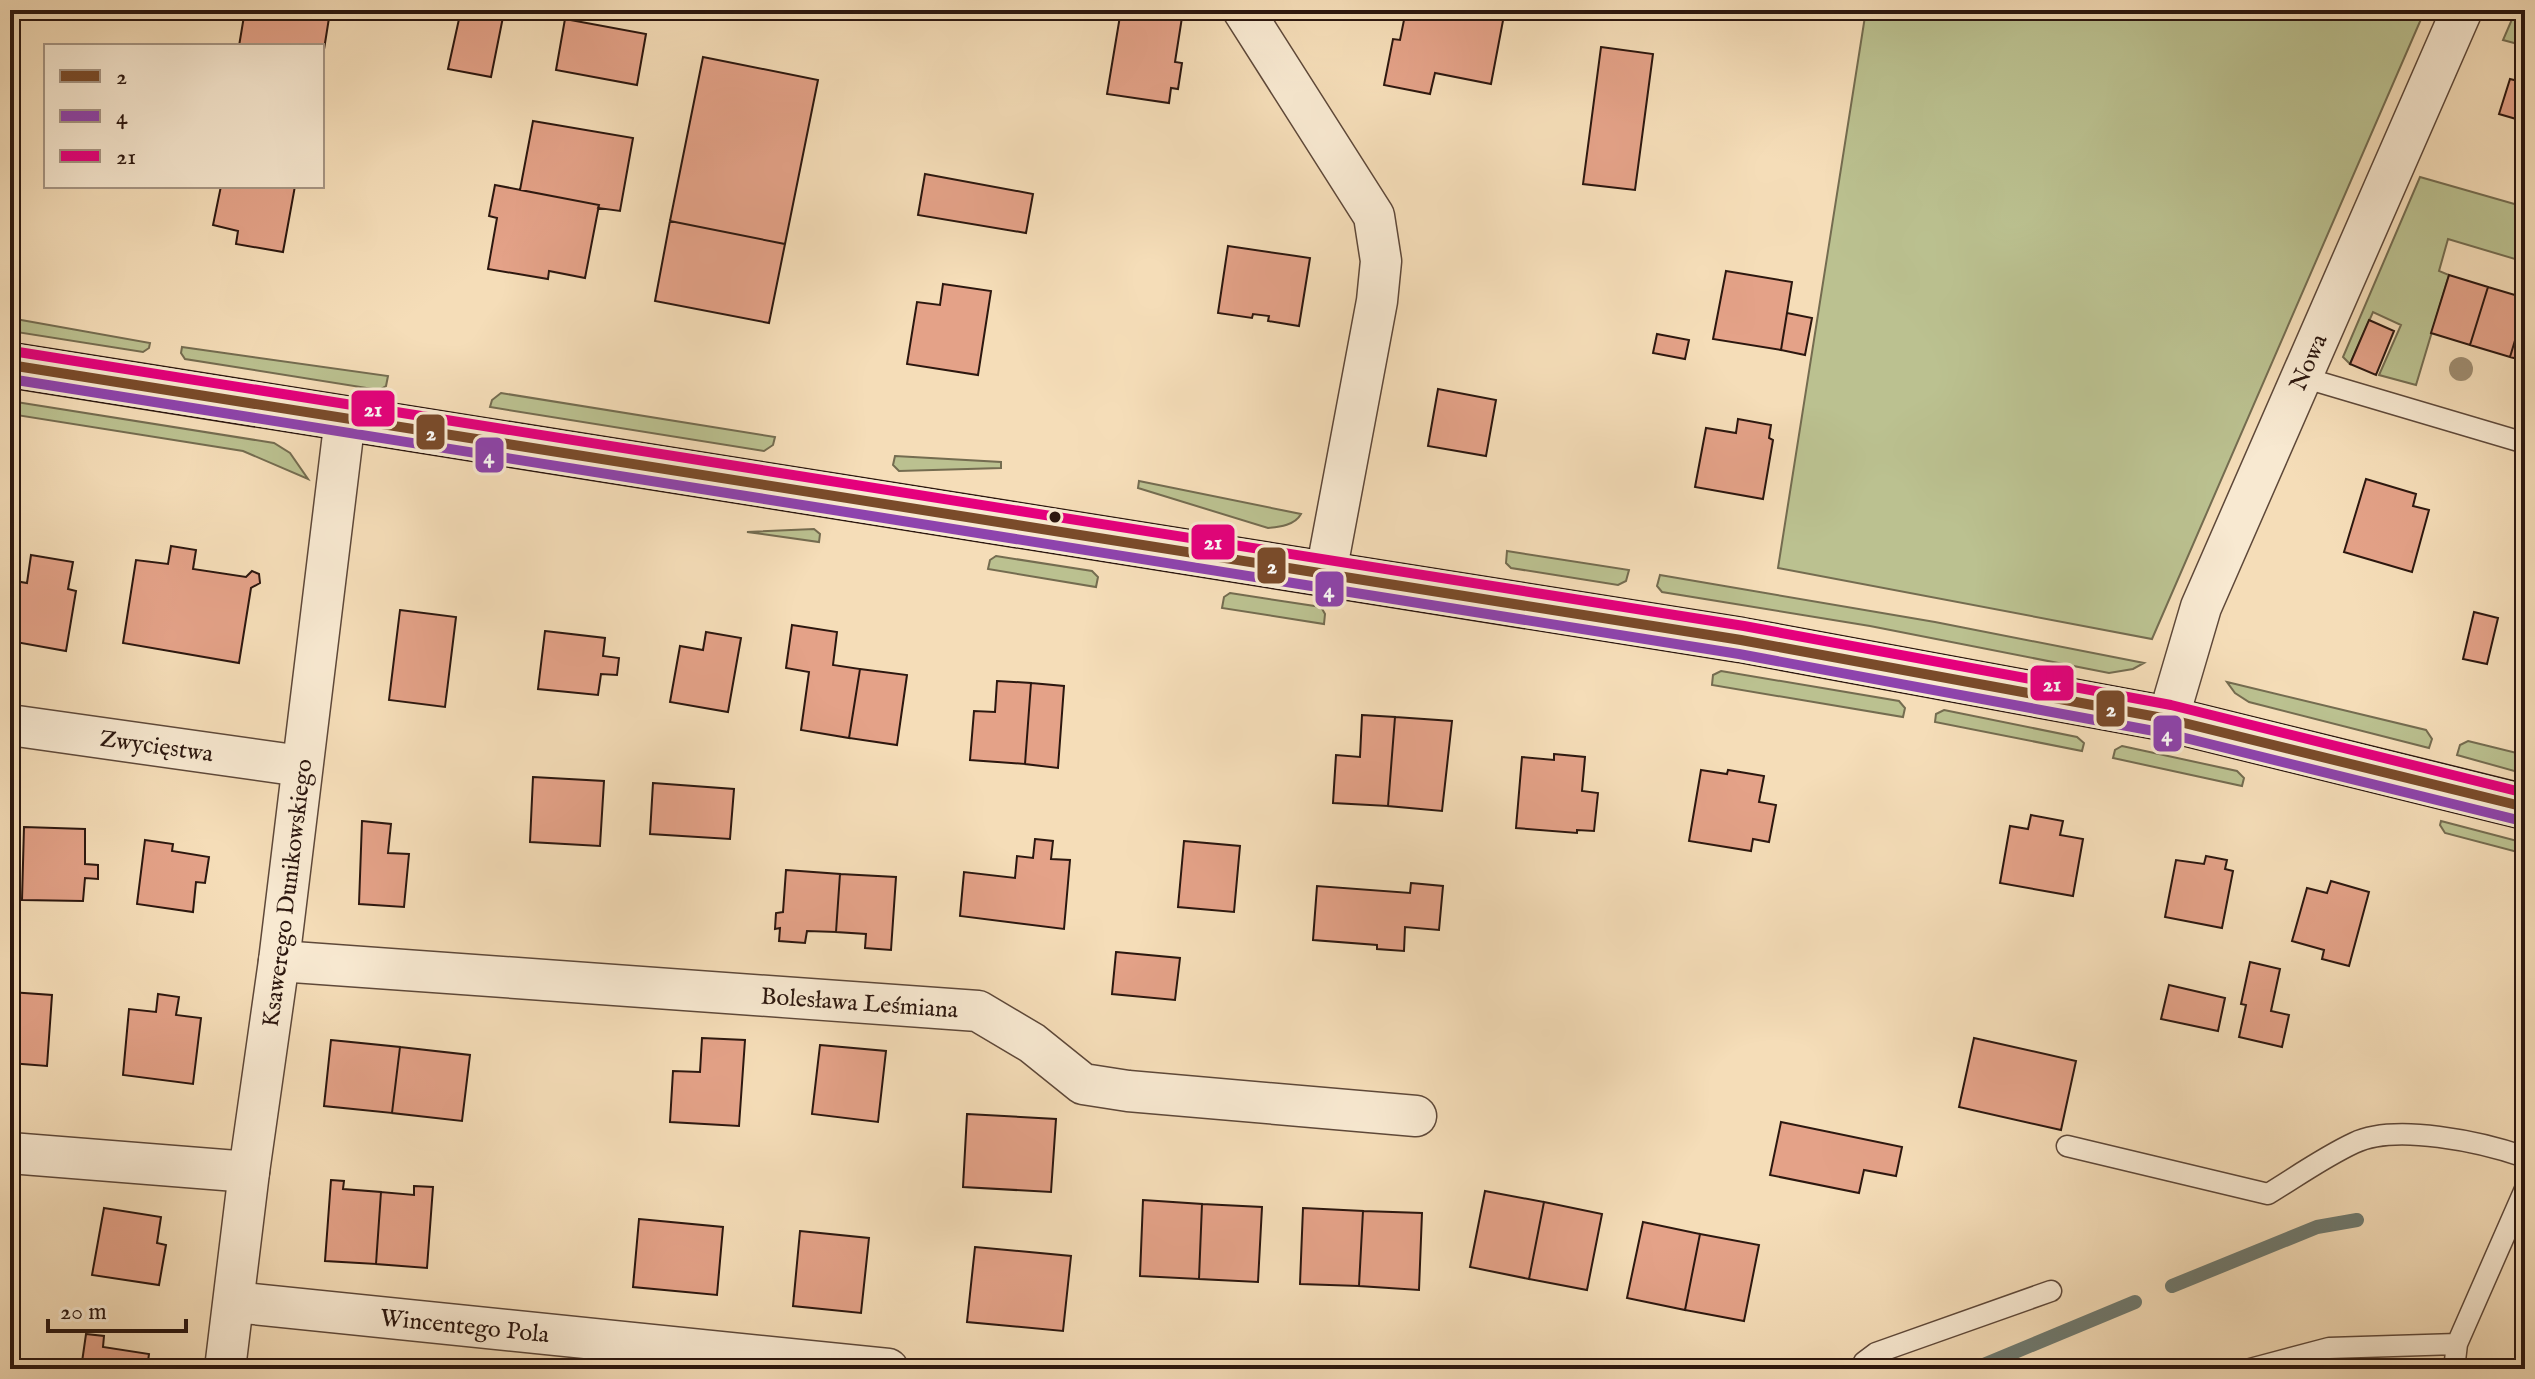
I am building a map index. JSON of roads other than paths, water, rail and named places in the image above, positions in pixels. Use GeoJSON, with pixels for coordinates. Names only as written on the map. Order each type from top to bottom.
{"type":"FeatureCollection","features":[{"type":"Feature","properties":{"kind":"main road"},"geometry":{"type":"LineString","coordinates":[[10,365],[1741,640],[2168,719],[2525,807]]}},
{"type":"Feature","properties":{"kind":"street"},"geometry":{"type":"LineString","coordinates":[[1243,10],[1374,216],[1381,261],[1377,301],[1326,573]]}},
{"type":"Feature","properties":{"kind":"street","name":"Nowa"},"geometry":{"type":"LineString","coordinates":[[2168,719],[2201,607],[2462,10]]}},
{"type":"Feature","properties":{"kind":"street","name":"Ksawerego Dunikowskiego"},"geometry":{"type":"LineString","coordinates":[[225,1369],[279,961],[345,418]]}},
{"type":"Feature","properties":{"kind":"street","name":"Zwycięstwa"},"geometry":{"type":"LineString","coordinates":[[10,725],[301,766]]}},
{"type":"Feature","properties":{"kind":"street","name":"Bolesława Leśmiana"},"geometry":{"type":"LineString","coordinates":[[279,961],[978,1011],[1032,1043],[1083,1084],[1128,1091],[1416,1116]]}},
{"type":"Feature","properties":{"kind":"street"},"geometry":{"type":"LineString","coordinates":[[10,1153],[249,1172]]}},
{"type":"Feature","properties":{"kind":"street","name":"Wincentego Pola"},"geometry":{"type":"LineString","coordinates":[[234,1302],[888,1369]]}},
{"type":"Feature","properties":{"kind":"lane"},"geometry":{"type":"LineString","coordinates":[[2302,377],[2525,443]]}},
{"type":"Feature","properties":{"kind":"lane"},"geometry":{"type":"LineString","coordinates":[[2067,1146],[2268,1194],[2356,1142],[2382,1135],[2453,1140],[2525,1157]]}},
{"type":"Feature","properties":{"kind":"lane"},"geometry":{"type":"LineString","coordinates":[[2454,1369],[2457,1344],[2525,1189]]}},
{"type":"Feature","properties":{"kind":"lane"},"geometry":{"type":"LineString","coordinates":[[1861,1369],[1864,1362],[1876,1353],[2051,1291]]}},
{"type":"Feature","properties":{"kind":"lane"},"geometry":{"type":"LineString","coordinates":[[2250,1369],[2329,1348],[2457,1344]]}},
{"type":"Feature","properties":{"kind":"waterway"},"geometry":{"type":"LineString","coordinates":[[2172,1286],[2317,1227],[2357,1220]]}},
{"type":"Feature","properties":{"kind":"waterway"},"geometry":{"type":"LineString","coordinates":[[1974,1369],[2135,1302]]}}]}
